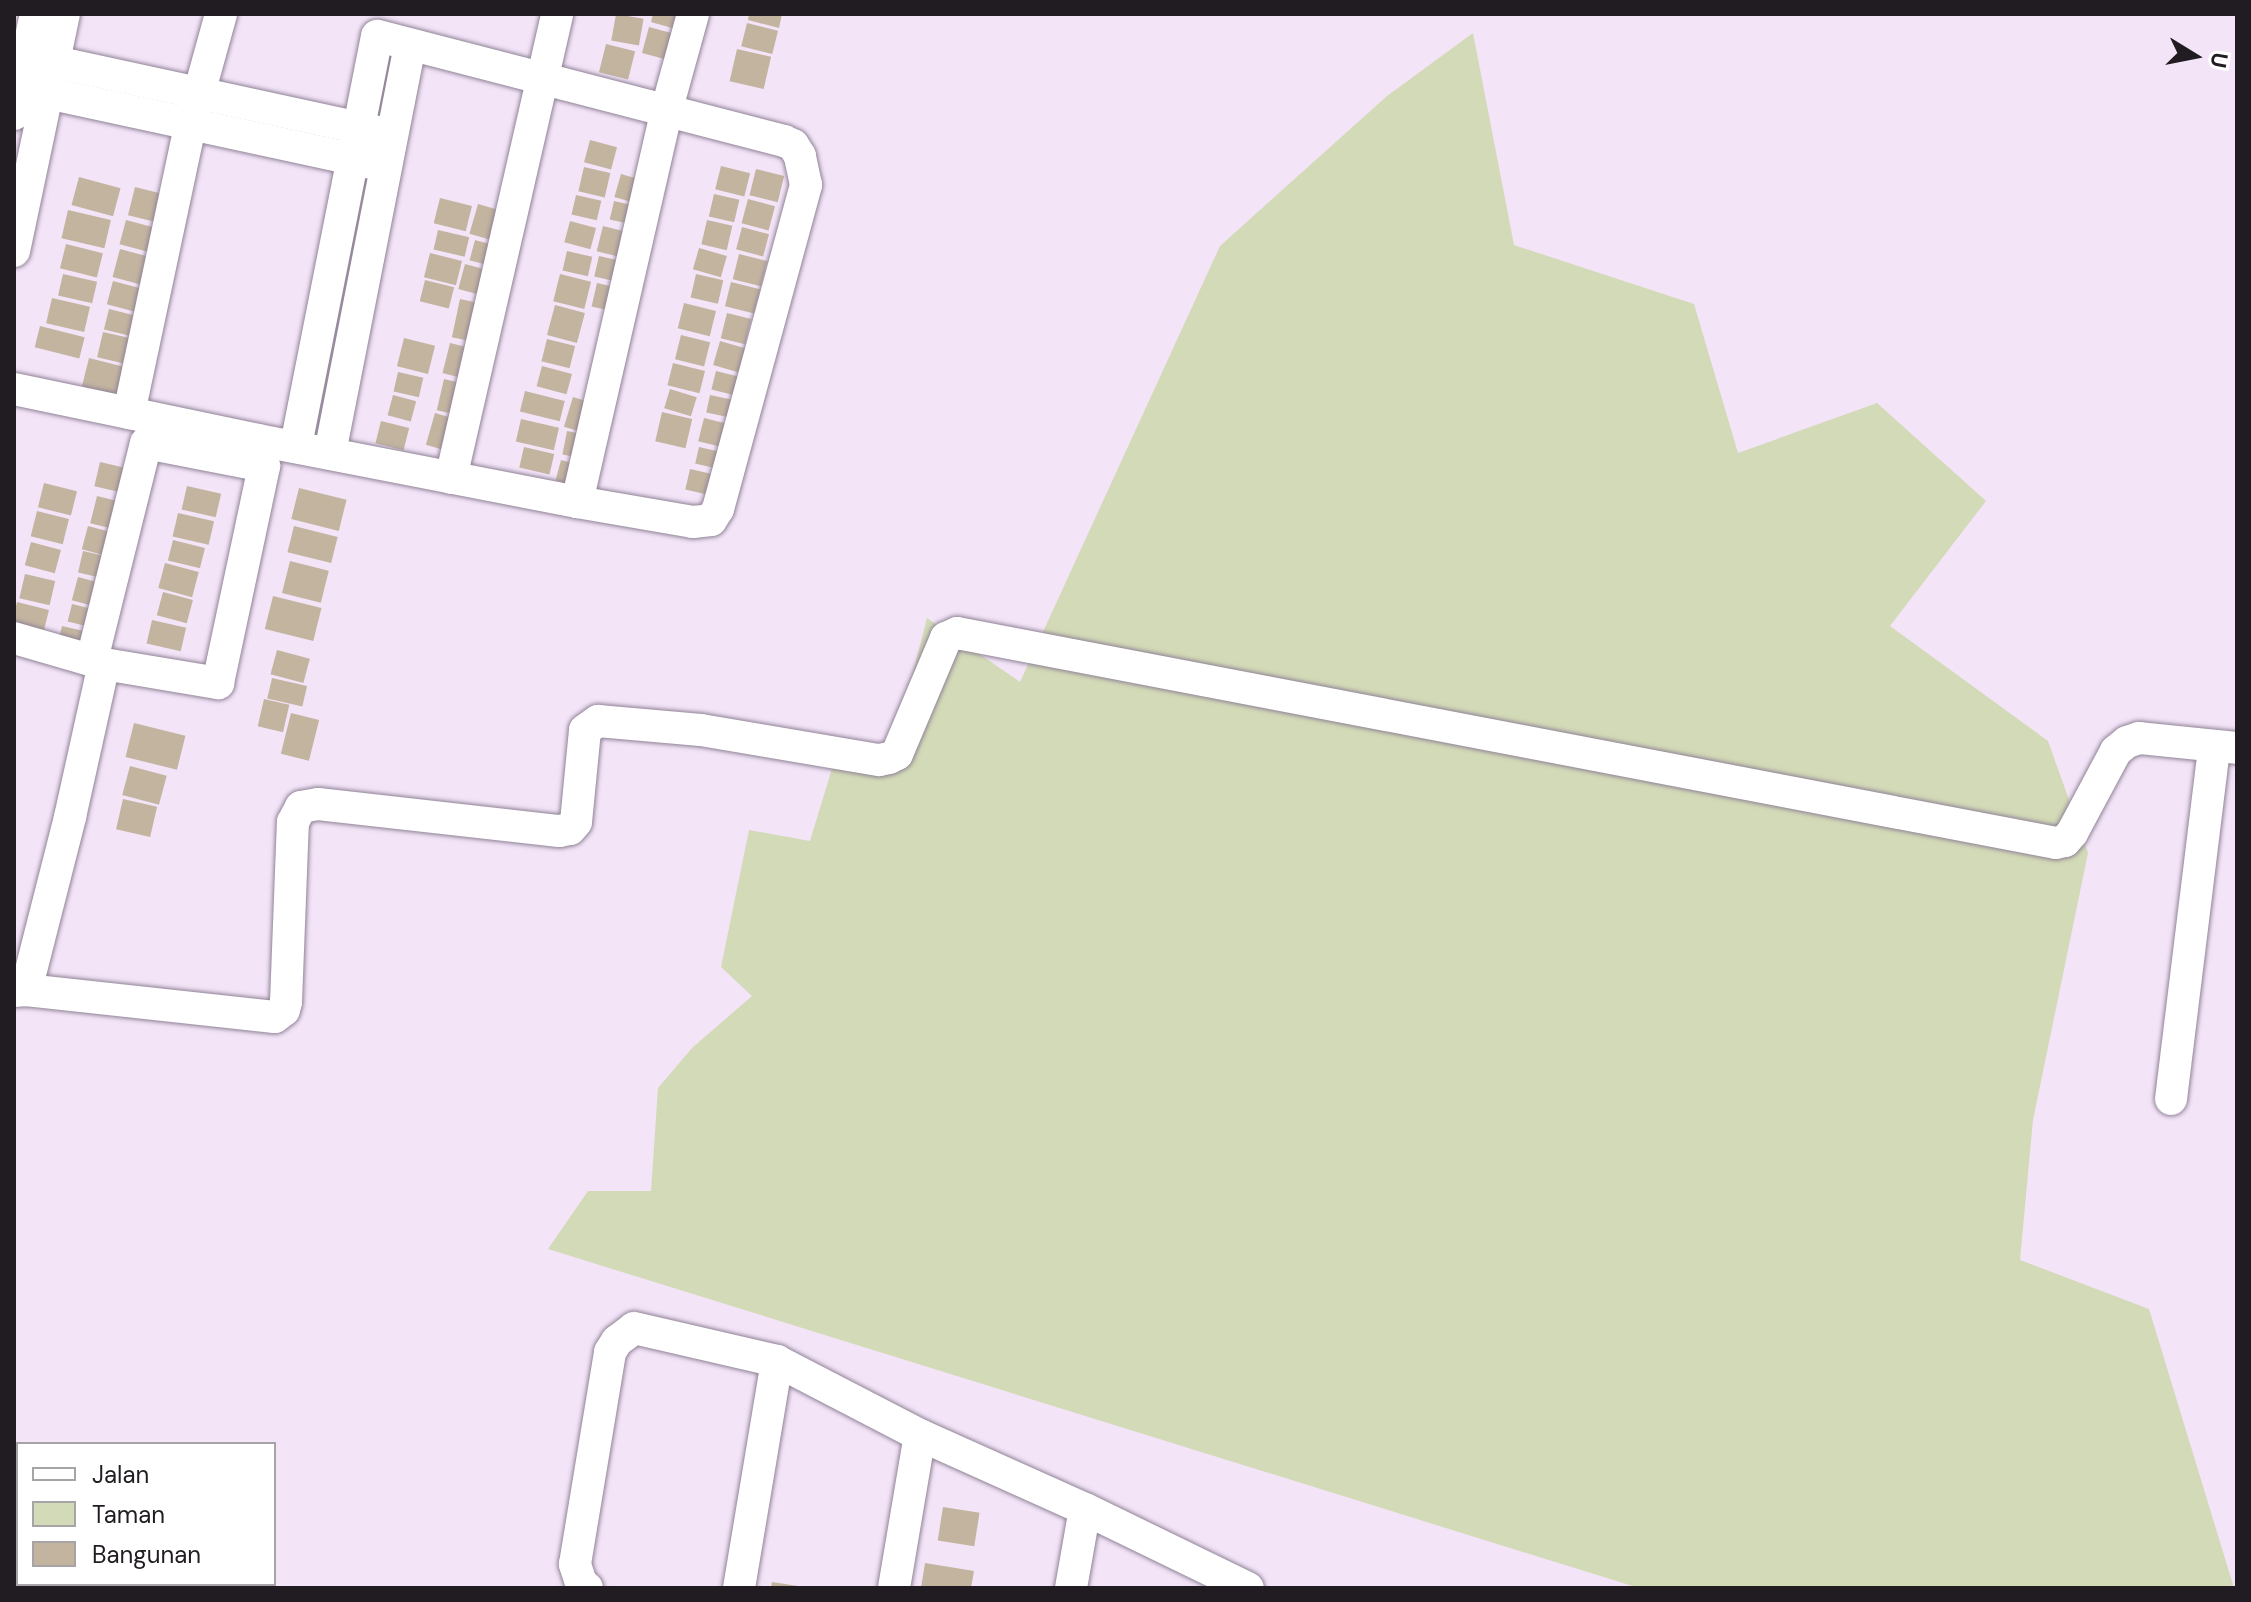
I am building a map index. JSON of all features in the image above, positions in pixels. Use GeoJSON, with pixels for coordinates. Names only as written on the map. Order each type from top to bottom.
{"type":"FeatureCollection","features":[{"type":"Feature","properties":{"kind":"street"},"geometry":{"type":"LineString","coordinates":[[14,251],[33,82],[36,14]]}},
{"type":"Feature","properties":{"kind":"street"},"geometry":{"type":"LineString","coordinates":[[33,82],[64,14]]}},
{"type":"Feature","properties":{"kind":"street"},"geometry":{"type":"LineString","coordinates":[[129,413],[190,126],[221,14]]}},
{"type":"Feature","properties":{"kind":"street"},"geometry":{"type":"LineString","coordinates":[[451,478],[539,79],[557,14]]}},
{"type":"Feature","properties":{"kind":"street"},"geometry":{"type":"LineString","coordinates":[[577,502],[666,112],[693,14]]}},
{"type":"Feature","properties":{"kind":"street"},"geometry":{"type":"LineString","coordinates":[[14,389],[451,478],[577,502],[693,522],[711,520],[718,509],[806,185],[805,168],[793,145],[377,36],[296,446]]}},
{"type":"Feature","properties":{"kind":"street"},"geometry":{"type":"LineString","coordinates":[[330,453],[410,45]]}},
{"type":"Feature","properties":{"kind":"street"},"geometry":{"type":"LineString","coordinates":[[33,82],[199,93],[393,135]]}},
{"type":"Feature","properties":{"kind":"street"},"geometry":{"type":"LineString","coordinates":[[33,82],[190,126],[387,166]]}},
{"type":"Feature","properties":{"kind":"street"},"geometry":{"type":"LineString","coordinates":[[14,638],[98,662],[218,683],[264,466],[146,443],[98,662],[70,817],[20,991],[275,1017],[284,1010],[286,1002],[293,822],[301,807],[318,804],[559,831],[570,829],[576,822],[585,730],[598,721],[701,730],[879,760],[889,758],[897,754],[946,638],[957,633],[2056,843],[2065,841],[2072,833],[2116,751],[2127,742],[2139,738],[2226,748],[2171,1099]]}},
{"type":"Feature","properties":{"kind":"street"},"geometry":{"type":"LineString","coordinates":[[587,1588],[581,1583],[575,1564],[610,1352],[617,1341],[634,1328],[777,1361],[920,1435],[1085,1509],[1248,1588]]}},
{"type":"Feature","properties":{"kind":"street"},"geometry":{"type":"LineString","coordinates":[[739,1588],[777,1361]]}},
{"type":"Feature","properties":{"kind":"street"},"geometry":{"type":"LineString","coordinates":[[894,1588],[920,1435]]}},
{"type":"Feature","properties":{"kind":"street"},"geometry":{"type":"LineString","coordinates":[[1071,1588],[1085,1509]]}},
{"type":"Feature","properties":{"kind":"green space"},"geometry":{"type":"Polygon","coordinates":[[[1473,33],[1514,245],[1694,304],[1738,453],[1877,403],[1986,501],[1890,626],[2048,741],[2088,853],[2033,1120],[2020,1260],[2149,1309],[2234,1588],[1639,1588],[548,1249],[588,1191],[651,1191],[658,1088],[692,1048],[752,996],[721,967],[749,830],[810,841],[837,752],[893,750],[927,618],[1020,682],[1220,246],[1387,96],[1473,33]]]}},
{"type":"Feature","properties":{"kind":"building"},"geometry":{"type":"Polygon","coordinates":[[[616,14],[644,19],[639,45],[611,41],[616,14]]]}},
{"type":"Feature","properties":{"kind":"building"},"geometry":{"type":"Polygon","coordinates":[[[653,14],[683,14],[679,30],[651,22],[653,14]]]}},
{"type":"Feature","properties":{"kind":"building"},"geometry":{"type":"Polygon","coordinates":[[[749,14],[782,14],[779,28],[748,20],[749,14]]]}},
{"type":"Feature","properties":{"kind":"building"},"geometry":{"type":"Polygon","coordinates":[[[747,23],[778,31],[772,54],[741,46],[747,23]]]}},
{"type":"Feature","properties":{"kind":"building"},"geometry":{"type":"Polygon","coordinates":[[[649,27],[676,34],[669,60],[642,53],[649,27]]]}},
{"type":"Feature","properties":{"kind":"building"},"geometry":{"type":"Polygon","coordinates":[[[606,44],[635,51],[628,79],[599,72],[606,44]]]}},
{"type":"Feature","properties":{"kind":"building"},"geometry":{"type":"Polygon","coordinates":[[[737,49],[771,57],[764,89],[730,81],[737,49]]]}},
{"type":"Feature","properties":{"kind":"building"},"geometry":{"type":"Polygon","coordinates":[[[590,140],[617,147],[611,169],[584,162],[590,140]]]}},
{"type":"Feature","properties":{"kind":"building"},"geometry":{"type":"Polygon","coordinates":[[[721,166],[750,173],[744,197],[715,189],[721,166]]]}},
{"type":"Feature","properties":{"kind":"building"},"geometry":{"type":"Polygon","coordinates":[[[584,167],[610,173],[605,197],[578,191],[584,167]]]}},
{"type":"Feature","properties":{"kind":"building"},"geometry":{"type":"Polygon","coordinates":[[[756,169],[784,176],[778,202],[749,195],[756,169]]]}},
{"type":"Feature","properties":{"kind":"building"},"geometry":{"type":"Polygon","coordinates":[[[621,174],[646,181],[639,204],[614,197],[621,174]]]}},
{"type":"Feature","properties":{"kind":"building"},"geometry":{"type":"Polygon","coordinates":[[[79,177],[121,188],[113,216],[71,205],[79,177]]]}},
{"type":"Feature","properties":{"kind":"building"},"geometry":{"type":"Polygon","coordinates":[[[135,187],[168,195],[161,223],[128,215],[135,187]]]}},
{"type":"Feature","properties":{"kind":"building"},"geometry":{"type":"Polygon","coordinates":[[[714,194],[739,200],[734,222],[709,216],[714,194]]]}},
{"type":"Feature","properties":{"kind":"building"},"geometry":{"type":"Polygon","coordinates":[[[576,195],[601,201],[597,220],[572,214],[576,195]]]}},
{"type":"Feature","properties":{"kind":"building"},"geometry":{"type":"Polygon","coordinates":[[[440,198],[472,206],[466,231],[434,223],[440,198]]]}},
{"type":"Feature","properties":{"kind":"building"},"geometry":{"type":"Polygon","coordinates":[[[748,199],[775,206],[769,230],[742,223],[748,199]]]}},
{"type":"Feature","properties":{"kind":"building"},"geometry":{"type":"Polygon","coordinates":[[[614,201],[639,207],[635,225],[610,220],[614,201]]]}},
{"type":"Feature","properties":{"kind":"building"},"geometry":{"type":"Polygon","coordinates":[[[478,204],[506,212],[497,242],[469,234],[478,204]]]}},
{"type":"Feature","properties":{"kind":"building"},"geometry":{"type":"Polygon","coordinates":[[[68,210],[111,220],[104,248],[61,238],[68,210]]]}},
{"type":"Feature","properties":{"kind":"building"},"geometry":{"type":"Polygon","coordinates":[[[126,220],[160,229],[153,253],[120,244],[126,220]]]}},
{"type":"Feature","properties":{"kind":"building"},"geometry":{"type":"Polygon","coordinates":[[[707,220],[732,226],[727,250],[701,244],[707,220]]]}},
{"type":"Feature","properties":{"kind":"building"},"geometry":{"type":"Polygon","coordinates":[[[570,221],[596,228],[590,249],[564,242],[570,221]]]}},
{"type":"Feature","properties":{"kind":"building"},"geometry":{"type":"Polygon","coordinates":[[[603,226],[635,234],[629,259],[597,251],[603,226]]]}},
{"type":"Feature","properties":{"kind":"building"},"geometry":{"type":"Polygon","coordinates":[[[742,227],[769,234],[763,256],[736,249],[742,227]]]}},
{"type":"Feature","properties":{"kind":"building"},"geometry":{"type":"Polygon","coordinates":[[[438,230],[469,237],[465,257],[434,249],[438,230]]]}},
{"type":"Feature","properties":{"kind":"building"},"geometry":{"type":"Polygon","coordinates":[[[475,240],[498,246],[493,266],[470,260],[475,240]]]}},
{"type":"Feature","properties":{"kind":"building"},"geometry":{"type":"Polygon","coordinates":[[[66,244],[103,253],[97,277],[60,268],[66,244]]]}},
{"type":"Feature","properties":{"kind":"building"},"geometry":{"type":"Polygon","coordinates":[[[699,248],[727,256],[721,277],[693,269],[699,248]]]}},
{"type":"Feature","properties":{"kind":"building"},"geometry":{"type":"Polygon","coordinates":[[[120,249],[153,258],[145,286],[112,277],[120,249]]]}},
{"type":"Feature","properties":{"kind":"building"},"geometry":{"type":"Polygon","coordinates":[[[567,251],[592,257],[588,276],[563,270],[567,251]]]}},
{"type":"Feature","properties":{"kind":"building"},"geometry":{"type":"Polygon","coordinates":[[[430,253],[462,261],[456,285],[424,277],[430,253]]]}},
{"type":"Feature","properties":{"kind":"building"},"geometry":{"type":"Polygon","coordinates":[[[739,254],[767,261],[761,286],[733,279],[739,254]]]}},
{"type":"Feature","properties":{"kind":"building"},"geometry":{"type":"Polygon","coordinates":[[[599,256],[626,262],[622,283],[594,276],[599,256]]]}},
{"type":"Feature","properties":{"kind":"building"},"geometry":{"type":"Polygon","coordinates":[[[465,264],[492,271],[485,296],[458,289],[465,264]]]}},
{"type":"Feature","properties":{"kind":"building"},"geometry":{"type":"Polygon","coordinates":[[[63,274],[97,282],[92,303],[58,295],[63,274]]]}},
{"type":"Feature","properties":{"kind":"building"},"geometry":{"type":"Polygon","coordinates":[[[560,274],[591,282],[584,309],[553,301],[560,274]]]}},
{"type":"Feature","properties":{"kind":"building"},"geometry":{"type":"Polygon","coordinates":[[[696,274],[723,280],[718,304],[691,297],[696,274]]]}},
{"type":"Feature","properties":{"kind":"building"},"geometry":{"type":"Polygon","coordinates":[[[425,280],[454,287],[449,309],[420,301],[425,280]]]}},
{"type":"Feature","properties":{"kind":"building"},"geometry":{"type":"Polygon","coordinates":[[[113,281],[146,290],[140,313],[107,304],[113,281]]]}},
{"type":"Feature","properties":{"kind":"building"},"geometry":{"type":"Polygon","coordinates":[[[731,282],[760,289],[754,314],[725,306],[731,282]]]}},
{"type":"Feature","properties":{"kind":"building"},"geometry":{"type":"Polygon","coordinates":[[[597,283],[622,289],[617,312],[592,306],[597,283]]]}},
{"type":"Feature","properties":{"kind":"building"},"geometry":{"type":"Polygon","coordinates":[[[52,298],[90,307],[84,332],[46,323],[52,298]]]}},
{"type":"Feature","properties":{"kind":"building"},"geometry":{"type":"Polygon","coordinates":[[[460,299],[483,304],[475,342],[452,337],[460,299]]]}},
{"type":"Feature","properties":{"kind":"building"},"geometry":{"type":"Polygon","coordinates":[[[684,303],[716,311],[710,336],[678,328],[684,303]]]}},
{"type":"Feature","properties":{"kind":"building"},"geometry":{"type":"Polygon","coordinates":[[[555,305],[585,313],[577,343],[547,335],[555,305]]]}},
{"type":"Feature","properties":{"kind":"building"},"geometry":{"type":"Polygon","coordinates":[[[109,309],[141,317],[136,337],[104,329],[109,309]]]}},
{"type":"Feature","properties":{"kind":"building"},"geometry":{"type":"Polygon","coordinates":[[[727,313],[751,319],[745,344],[721,338],[727,313]]]}},
{"type":"Feature","properties":{"kind":"building"},"geometry":{"type":"Polygon","coordinates":[[[40,326],[85,337],[79,358],[35,347],[40,326]]]}},
{"type":"Feature","properties":{"kind":"building"},"geometry":{"type":"Polygon","coordinates":[[[103,332],[137,340],[131,365],[97,357],[103,332]]]}},
{"type":"Feature","properties":{"kind":"building"},"geometry":{"type":"Polygon","coordinates":[[[681,335],[710,342],[704,367],[675,359],[681,335]]]}},
{"type":"Feature","properties":{"kind":"building"},"geometry":{"type":"Polygon","coordinates":[[[404,338],[435,346],[428,374],[397,366],[404,338]]]}},
{"type":"Feature","properties":{"kind":"building"},"geometry":{"type":"Polygon","coordinates":[[[547,339],[575,346],[570,368],[541,361],[547,339]]]}},
{"type":"Feature","properties":{"kind":"building"},"geometry":{"type":"Polygon","coordinates":[[[720,341],[745,348],[738,372],[713,365],[720,341]]]}},
{"type":"Feature","properties":{"kind":"building"},"geometry":{"type":"Polygon","coordinates":[[[450,343],[474,349],[467,379],[443,373],[450,343]]]}},
{"type":"Feature","properties":{"kind":"building"},"geometry":{"type":"Polygon","coordinates":[[[89,358],[132,369],[125,397],[82,386],[89,358]]]}},
{"type":"Feature","properties":{"kind":"building"},"geometry":{"type":"Polygon","coordinates":[[[673,363],[705,371],[699,393],[667,385],[673,363]]]}},
{"type":"Feature","properties":{"kind":"building"},"geometry":{"type":"Polygon","coordinates":[[[542,366],[572,374],[567,394],[537,386],[542,366]]]}},
{"type":"Feature","properties":{"kind":"building"},"geometry":{"type":"Polygon","coordinates":[[[716,371],[740,377],[736,395],[711,389],[716,371]]]}},
{"type":"Feature","properties":{"kind":"building"},"geometry":{"type":"Polygon","coordinates":[[[398,372],[423,378],[419,397],[394,391],[398,372]]]}},
{"type":"Feature","properties":{"kind":"building"},"geometry":{"type":"Polygon","coordinates":[[[444,379],[466,384],[459,415],[437,410],[444,379]]]}},
{"type":"Feature","properties":{"kind":"building"},"geometry":{"type":"Polygon","coordinates":[[[670,389],[697,397],[691,416],[664,408],[670,389]]]}},
{"type":"Feature","properties":{"kind":"building"},"geometry":{"type":"Polygon","coordinates":[[[525,391],[565,401],[560,421],[520,411],[525,391]]]}},
{"type":"Feature","properties":{"kind":"building"},"geometry":{"type":"Polygon","coordinates":[[[393,395],[416,401],[411,421],[388,415],[393,395]]]}},
{"type":"Feature","properties":{"kind":"building"},"geometry":{"type":"Polygon","coordinates":[[[710,395],[733,400],[730,418],[706,413],[710,395]]]}},
{"type":"Feature","properties":{"kind":"building"},"geometry":{"type":"Polygon","coordinates":[[[573,397],[593,403],[584,433],[564,427],[573,397]]]}},
{"type":"Feature","properties":{"kind":"building"},"geometry":{"type":"Polygon","coordinates":[[[662,412],[692,419],[685,448],[655,441],[662,412]]]}},
{"type":"Feature","properties":{"kind":"building"},"geometry":{"type":"Polygon","coordinates":[[[435,413],[460,420],[451,452],[426,445],[435,413]]]}},
{"type":"Feature","properties":{"kind":"building"},"geometry":{"type":"Polygon","coordinates":[[[704,418],[728,424],[722,447],[698,441],[704,418]]]}},
{"type":"Feature","properties":{"kind":"building"},"geometry":{"type":"Polygon","coordinates":[[[521,419],[559,428],[554,450],[516,441],[521,419]]]}},
{"type":"Feature","properties":{"kind":"building"},"geometry":{"type":"Polygon","coordinates":[[[381,421],[409,428],[404,450],[375,443],[381,421]]]}},
{"type":"Feature","properties":{"kind":"building"},"geometry":{"type":"Polygon","coordinates":[[[567,431],[583,434],[578,458],[562,455],[567,431]]]}},
{"type":"Feature","properties":{"kind":"building"},"geometry":{"type":"Polygon","coordinates":[[[524,447],[554,454],[549,474],[519,467],[524,447]]]}},
{"type":"Feature","properties":{"kind":"building"},"geometry":{"type":"Polygon","coordinates":[[[699,447],[724,453],[721,469],[695,464],[699,447]]]}},
{"type":"Feature","properties":{"kind":"building"},"geometry":{"type":"Polygon","coordinates":[[[561,460],[580,465],[575,485],[556,480],[561,460]]]}},
{"type":"Feature","properties":{"kind":"building"},"geometry":{"type":"Polygon","coordinates":[[[100,462],[130,469],[125,493],[94,486],[100,462]]]}},
{"type":"Feature","properties":{"kind":"building"},"geometry":{"type":"Polygon","coordinates":[[[690,469],[717,475],[713,496],[685,489],[690,469]]]}},
{"type":"Feature","properties":{"kind":"building"},"geometry":{"type":"Polygon","coordinates":[[[44,483],[77,491],[71,515],[38,507],[44,483]]]}},
{"type":"Feature","properties":{"kind":"building"},"geometry":{"type":"Polygon","coordinates":[[[187,486],[221,494],[216,517],[182,509],[187,486]]]}},
{"type":"Feature","properties":{"kind":"building"},"geometry":{"type":"Polygon","coordinates":[[[299,488],[347,500],[339,531],[291,519],[299,488]]]}},
{"type":"Feature","properties":{"kind":"building"},"geometry":{"type":"Polygon","coordinates":[[[97,496],[121,502],[114,529],[90,523],[97,496]]]}},
{"type":"Feature","properties":{"kind":"building"},"geometry":{"type":"Polygon","coordinates":[[[37,511],[69,519],[63,544],[31,536],[37,511]]]}},
{"type":"Feature","properties":{"kind":"building"},"geometry":{"type":"Polygon","coordinates":[[[178,513],[214,521],[209,545],[173,536],[178,513]]]}},
{"type":"Feature","properties":{"kind":"building"},"geometry":{"type":"Polygon","coordinates":[[[88,526],[114,533],[108,556],[82,549],[88,526]]]}},
{"type":"Feature","properties":{"kind":"building"},"geometry":{"type":"Polygon","coordinates":[[[294,526],[338,537],[331,563],[287,552],[294,526]]]}},
{"type":"Feature","properties":{"kind":"building"},"geometry":{"type":"Polygon","coordinates":[[[173,540],[205,548],[200,568],[168,560],[173,540]]]}},
{"type":"Feature","properties":{"kind":"building"},"geometry":{"type":"Polygon","coordinates":[[[31,542],[61,550],[55,573],[25,565],[31,542]]]}},
{"type":"Feature","properties":{"kind":"building"},"geometry":{"type":"Polygon","coordinates":[[[83,551],[110,557],[105,579],[78,572],[83,551]]]}},
{"type":"Feature","properties":{"kind":"building"},"geometry":{"type":"Polygon","coordinates":[[[290,561],[329,571],[321,603],[282,593],[290,561]]]}},
{"type":"Feature","properties":{"kind":"building"},"geometry":{"type":"Polygon","coordinates":[[[165,563],[199,572],[192,597],[158,588],[165,563]]]}},
{"type":"Feature","properties":{"kind":"building"},"geometry":{"type":"Polygon","coordinates":[[[25,574],[55,581],[50,605],[19,598],[25,574]]]}},
{"type":"Feature","properties":{"kind":"building"},"geometry":{"type":"Polygon","coordinates":[[[78,577],[105,584],[99,607],[72,600],[78,577]]]}},
{"type":"Feature","properties":{"kind":"building"},"geometry":{"type":"Polygon","coordinates":[[[163,592],[193,600],[187,623],[157,615],[163,592]]]}},
{"type":"Feature","properties":{"kind":"building"},"geometry":{"type":"Polygon","coordinates":[[[273,596],[322,608],[313,641],[265,629],[273,596]]]}},
{"type":"Feature","properties":{"kind":"building"},"geometry":{"type":"Polygon","coordinates":[[[17,602],[49,610],[44,631],[14,624],[17,602]]]}},
{"type":"Feature","properties":{"kind":"building"},"geometry":{"type":"Polygon","coordinates":[[[72,604],[96,610],[92,628],[68,621],[72,604]]]}},
{"type":"Feature","properties":{"kind":"building"},"geometry":{"type":"Polygon","coordinates":[[[152,620],[186,628],[181,651],[147,643],[152,620]]]}},
{"type":"Feature","properties":{"kind":"building"},"geometry":{"type":"Polygon","coordinates":[[[62,626],[92,633],[87,654],[57,647],[62,626]]]}},
{"type":"Feature","properties":{"kind":"building"},"geometry":{"type":"Polygon","coordinates":[[[277,650],[310,659],[303,683],[271,674],[277,650]]]}},
{"type":"Feature","properties":{"kind":"building"},"geometry":{"type":"Polygon","coordinates":[[[272,678],[307,686],[302,707],[267,698],[272,678]]]}},
{"type":"Feature","properties":{"kind":"building"},"geometry":{"type":"Polygon","coordinates":[[[264,699],[289,705],[283,732],[258,726],[264,699]]]}},
{"type":"Feature","properties":{"kind":"building"},"geometry":{"type":"Polygon","coordinates":[[[291,713],[319,720],[309,761],[281,754],[291,713]]]}},
{"type":"Feature","properties":{"kind":"building"},"geometry":{"type":"Polygon","coordinates":[[[134,723],[185,736],[177,770],[126,757],[134,723]]]}},
{"type":"Feature","properties":{"kind":"building"},"geometry":{"type":"Polygon","coordinates":[[[130,766],[167,776],[159,805],[122,795],[130,766]]]}},
{"type":"Feature","properties":{"kind":"building"},"geometry":{"type":"Polygon","coordinates":[[[123,799],[157,807],[150,837],[116,829],[123,799]]]}},
{"type":"Feature","properties":{"kind":"building"},"geometry":{"type":"Polygon","coordinates":[[[943,1507],[980,1513],[974,1546],[938,1541],[943,1507]]]}},
{"type":"Feature","properties":{"kind":"building"},"geometry":{"type":"Polygon","coordinates":[[[925,1563],[974,1571],[971,1588],[921,1588],[925,1563]]]}},
{"type":"Feature","properties":{"kind":"building"},"geometry":{"type":"Polygon","coordinates":[[[772,1582],[798,1586],[798,1588],[771,1588],[772,1582]]]}}]}
